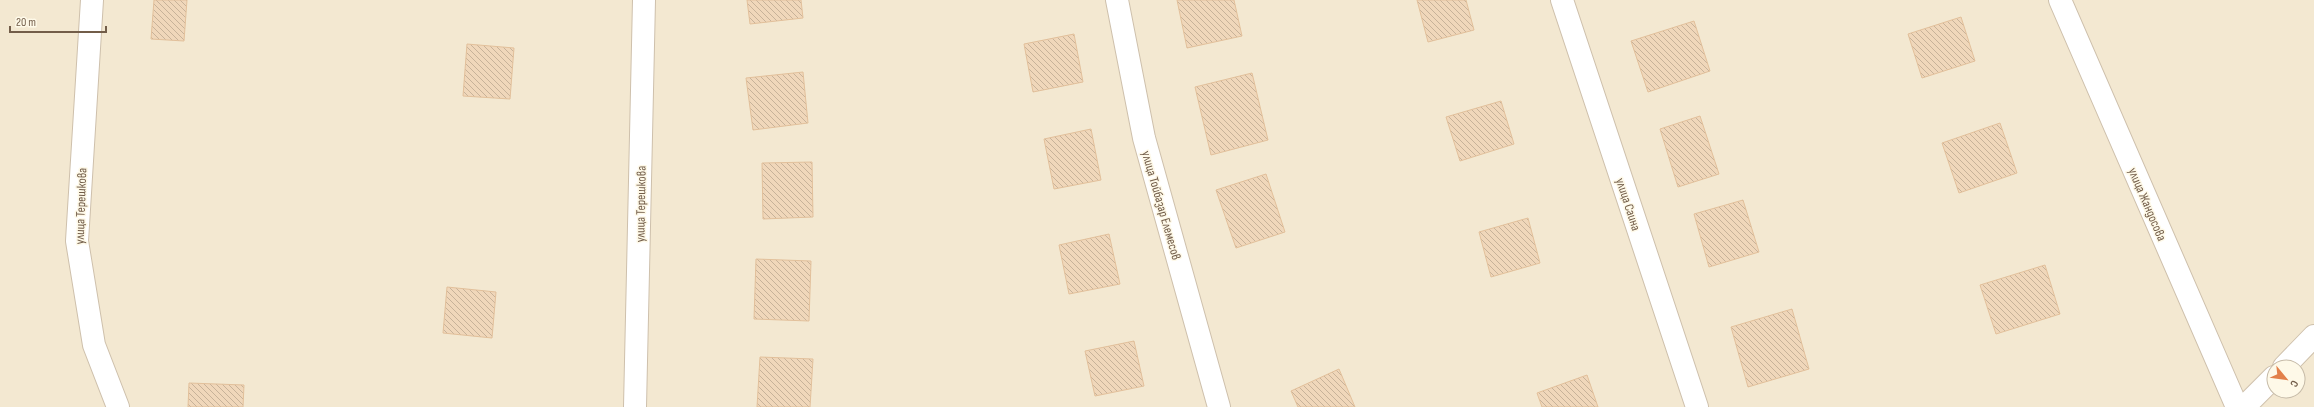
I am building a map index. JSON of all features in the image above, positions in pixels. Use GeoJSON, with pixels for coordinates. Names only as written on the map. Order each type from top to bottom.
{"type":"FeatureCollection","features":[{"type":"Feature","properties":{"kind":"street","name":"улица Терешкова"},"geometry":{"type":"LineString","coordinates":[[92,0],[77,242],[94,345],[118,407]]}},
{"type":"Feature","properties":{"kind":"street","name":"улица Терешкова"},"geometry":{"type":"LineString","coordinates":[[635,407],[644,0]]}},
{"type":"Feature","properties":{"kind":"street","name":"улица Тойбазар Елемесов"},"geometry":{"type":"LineString","coordinates":[[1117,0],[1144,138],[1219,407]]}},
{"type":"Feature","properties":{"kind":"street","name":"улица Саина"},"geometry":{"type":"LineString","coordinates":[[1562,0],[1697,407]]}},
{"type":"Feature","properties":{"kind":"street","name":"улица Жандосова"},"geometry":{"type":"LineString","coordinates":[[2060,0],[2236,407]]}},
{"type":"Feature","properties":{"kind":"street"},"geometry":{"type":"LineString","coordinates":[[2292,359],[2314,336]]}},
{"type":"Feature","properties":{"kind":"street"},"geometry":{"type":"LineString","coordinates":[[2244,407],[2266,385]]}},
{"type":"Feature","properties":{"kind":"shaded area"},"geometry":{"type":"Polygon","coordinates":[[[0,0],[2314,0],[2314,407],[0,407],[0,0]]]}},
{"type":"Feature","properties":{"kind":"building"},"geometry":{"type":"Polygon","coordinates":[[[154,0],[187,0],[184,41],[151,39],[154,0]]]}},
{"type":"Feature","properties":{"kind":"building"},"geometry":{"type":"Polygon","coordinates":[[[747,0],[801,0],[803,18],[750,24],[747,0]]]}},
{"type":"Feature","properties":{"kind":"building"},"geometry":{"type":"Polygon","coordinates":[[[1177,0],[1234,0],[1242,36],[1187,48],[1177,0]]]}},
{"type":"Feature","properties":{"kind":"building"},"geometry":{"type":"Polygon","coordinates":[[[1417,0],[1466,0],[1474,30],[1428,42],[1417,0]]]}},
{"type":"Feature","properties":{"kind":"building"},"geometry":{"type":"Polygon","coordinates":[[[1961,17],[1975,61],[1922,78],[1908,34],[1961,17]]]}},
{"type":"Feature","properties":{"kind":"building"},"geometry":{"type":"Polygon","coordinates":[[[1694,21],[1710,71],[1648,92],[1631,41],[1694,21]]]}},
{"type":"Feature","properties":{"kind":"building"},"geometry":{"type":"Polygon","coordinates":[[[1074,34],[1083,82],[1033,92],[1024,44],[1074,34]]]}},
{"type":"Feature","properties":{"kind":"building"},"geometry":{"type":"Polygon","coordinates":[[[467,44],[514,48],[510,99],[463,96],[467,44]]]}},
{"type":"Feature","properties":{"kind":"building"},"geometry":{"type":"Polygon","coordinates":[[[803,72],[808,123],[753,130],[746,78],[803,72]]]}},
{"type":"Feature","properties":{"kind":"building"},"geometry":{"type":"Polygon","coordinates":[[[1252,73],[1268,140],[1211,155],[1195,87],[1252,73]]]}},
{"type":"Feature","properties":{"kind":"building"},"geometry":{"type":"Polygon","coordinates":[[[1501,101],[1514,144],[1460,161],[1446,117],[1501,101]]]}},
{"type":"Feature","properties":{"kind":"building"},"geometry":{"type":"Polygon","coordinates":[[[1700,116],[1719,174],[1678,187],[1660,129],[1700,116]]]}},
{"type":"Feature","properties":{"kind":"building"},"geometry":{"type":"Polygon","coordinates":[[[2000,123],[2017,173],[1959,193],[1942,143],[2000,123]]]}},
{"type":"Feature","properties":{"kind":"building"},"geometry":{"type":"Polygon","coordinates":[[[1091,129],[1101,180],[1054,189],[1044,139],[1091,129]]]}},
{"type":"Feature","properties":{"kind":"building"},"geometry":{"type":"Polygon","coordinates":[[[812,162],[813,217],[763,219],[762,163],[812,162]]]}},
{"type":"Feature","properties":{"kind":"building"},"geometry":{"type":"Polygon","coordinates":[[[1266,174],[1285,232],[1236,248],[1216,190],[1266,174]]]}},
{"type":"Feature","properties":{"kind":"building"},"geometry":{"type":"Polygon","coordinates":[[[1743,200],[1759,252],[1709,267],[1694,214],[1743,200]]]}},
{"type":"Feature","properties":{"kind":"building"},"geometry":{"type":"Polygon","coordinates":[[[1528,218],[1540,263],[1491,277],[1479,232],[1528,218]]]}},
{"type":"Feature","properties":{"kind":"building"},"geometry":{"type":"Polygon","coordinates":[[[1109,234],[1120,284],[1069,294],[1059,245],[1109,234]]]}},
{"type":"Feature","properties":{"kind":"building"},"geometry":{"type":"Polygon","coordinates":[[[756,259],[811,261],[809,321],[754,319],[756,259]]]}},
{"type":"Feature","properties":{"kind":"building"},"geometry":{"type":"Polygon","coordinates":[[[2045,265],[2060,314],[1996,334],[1980,285],[2045,265]]]}},
{"type":"Feature","properties":{"kind":"building"},"geometry":{"type":"Polygon","coordinates":[[[447,287],[496,292],[492,338],[443,333],[447,287]]]}},
{"type":"Feature","properties":{"kind":"building"},"geometry":{"type":"Polygon","coordinates":[[[1792,309],[1809,369],[1748,387],[1731,327],[1792,309]]]}},
{"type":"Feature","properties":{"kind":"building"},"geometry":{"type":"Polygon","coordinates":[[[1134,341],[1144,386],[1095,396],[1085,351],[1134,341]]]}},
{"type":"Feature","properties":{"kind":"building"},"geometry":{"type":"Polygon","coordinates":[[[760,357],[813,359],[810,407],[757,407],[760,357]]]}},
{"type":"Feature","properties":{"kind":"building"},"geometry":{"type":"Polygon","coordinates":[[[1339,369],[1355,407],[1298,407],[1291,391],[1339,369]]]}},
{"type":"Feature","properties":{"kind":"building"},"geometry":{"type":"Polygon","coordinates":[[[1587,375],[1598,407],[1542,407],[1537,393],[1587,375]]]}},
{"type":"Feature","properties":{"kind":"building"},"geometry":{"type":"Polygon","coordinates":[[[189,383],[244,385],[243,407],[188,407],[189,383]]]}}]}
